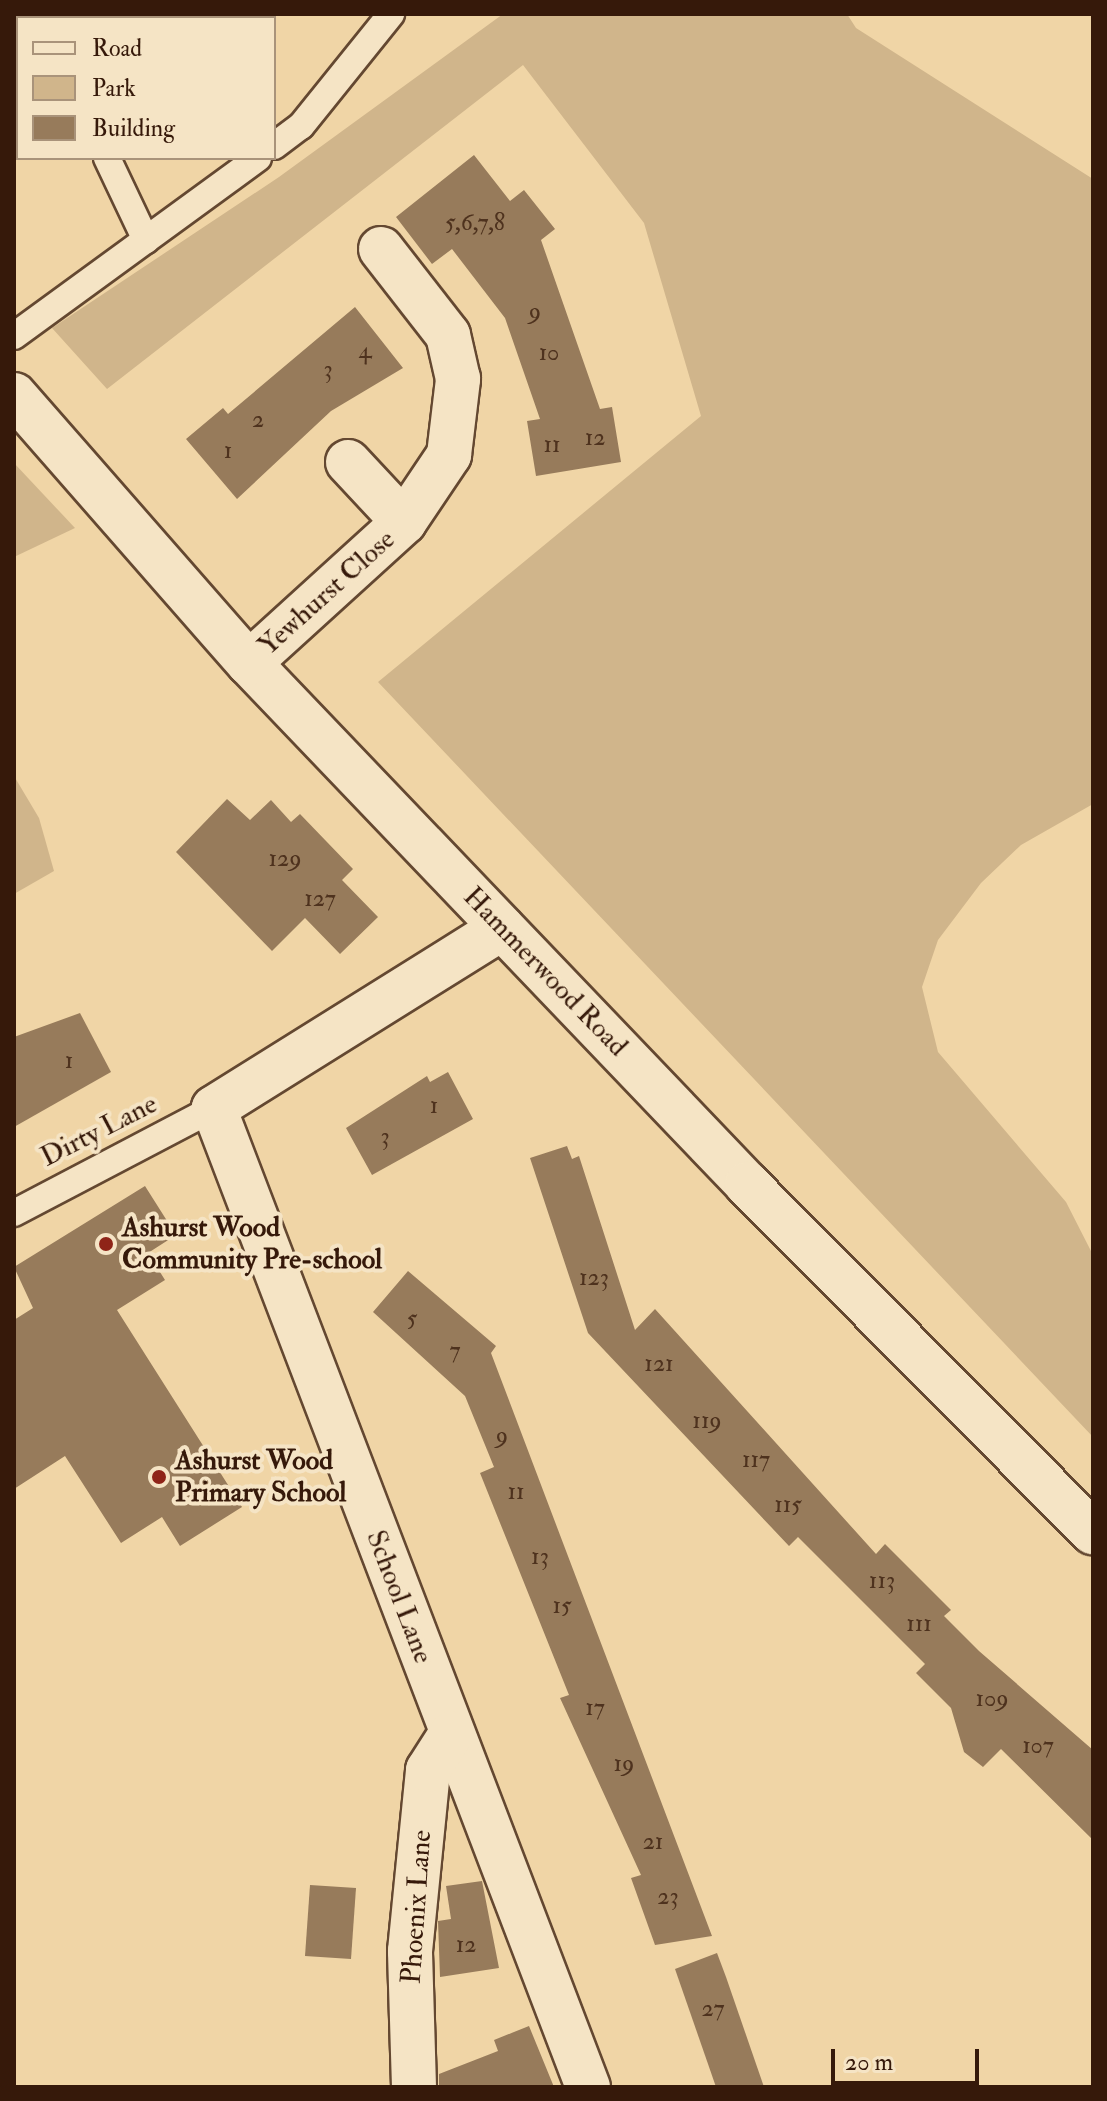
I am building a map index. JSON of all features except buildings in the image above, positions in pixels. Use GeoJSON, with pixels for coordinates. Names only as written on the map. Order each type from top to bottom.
{"type":"FeatureCollection","features":[{"type":"Feature","properties":{"kind":"street","name":"Yewhurst Close"},"geometry":{"type":"LineString","coordinates":[[249,663],[404,522],[449,455],[458,379],[448,335],[381,249]]}},
{"type":"Feature","properties":{"kind":"street","name":"Hammerwood Road"},"geometry":{"type":"LineString","coordinates":[[14,395],[249,663],[502,928],[1093,1532]]}},
{"type":"Feature","properties":{"kind":"street","name":"Yewhurst Close"},"geometry":{"type":"LineString","coordinates":[[348,462],[404,522]]}},
{"type":"Feature","properties":{"kind":"street"},"geometry":{"type":"LineString","coordinates":[[214,1108],[502,928]]}},
{"type":"Feature","properties":{"kind":"street","name":"School Lane"},"geometry":{"type":"LineString","coordinates":[[214,1108],[588,2087]]}},
{"type":"Feature","properties":{"kind":"street","name":"Phoenix Lane"},"geometry":{"type":"LineString","coordinates":[[414,2087],[410,1951],[428,1770],[451,1734]]}},
{"type":"Feature","properties":{"kind":"lane"},"geometry":{"type":"LineString","coordinates":[[276,145],[301,126],[391,14]]}},
{"type":"Feature","properties":{"kind":"lane"},"geometry":{"type":"LineString","coordinates":[[108,160],[146,240]]}},
{"type":"Feature","properties":{"kind":"lane"},"geometry":{"type":"LineString","coordinates":[[14,336],[255,160]]}},
{"type":"Feature","properties":{"kind":"lane","name":"Dirty Lane"},"geometry":{"type":"LineString","coordinates":[[14,1213],[214,1108]]}},
{"type":"Feature","properties":{"kind":"green space"},"geometry":{"type":"Polygon","coordinates":[[[503,14],[847,14],[856,28],[1093,179],[1093,804],[1021,845],[981,883],[938,940],[922,987],[938,1052],[1066,1202],[1093,1255],[1093,1437],[378,682],[701,416],[644,223],[523,65],[107,389],[52,328],[279,177],[503,14]]]}},
{"type":"Feature","properties":{"kind":"green space"},"geometry":{"type":"Polygon","coordinates":[[[14,463],[75,528],[14,557],[14,463]]]}},
{"type":"Feature","properties":{"kind":"green space"},"geometry":{"type":"Polygon","coordinates":[[[14,776],[39,818],[54,871],[14,894],[14,776]]]}},
{"type":"Feature","properties":{"kind":"place","name":"Ashurst Wood Community Pre-school"},"geometry":{"type":"Point","coordinates":[106,1244]}},
{"type":"Feature","properties":{"kind":"place","name":"Ashurst Wood Primary School"},"geometry":{"type":"Point","coordinates":[159,1477]}}]}
